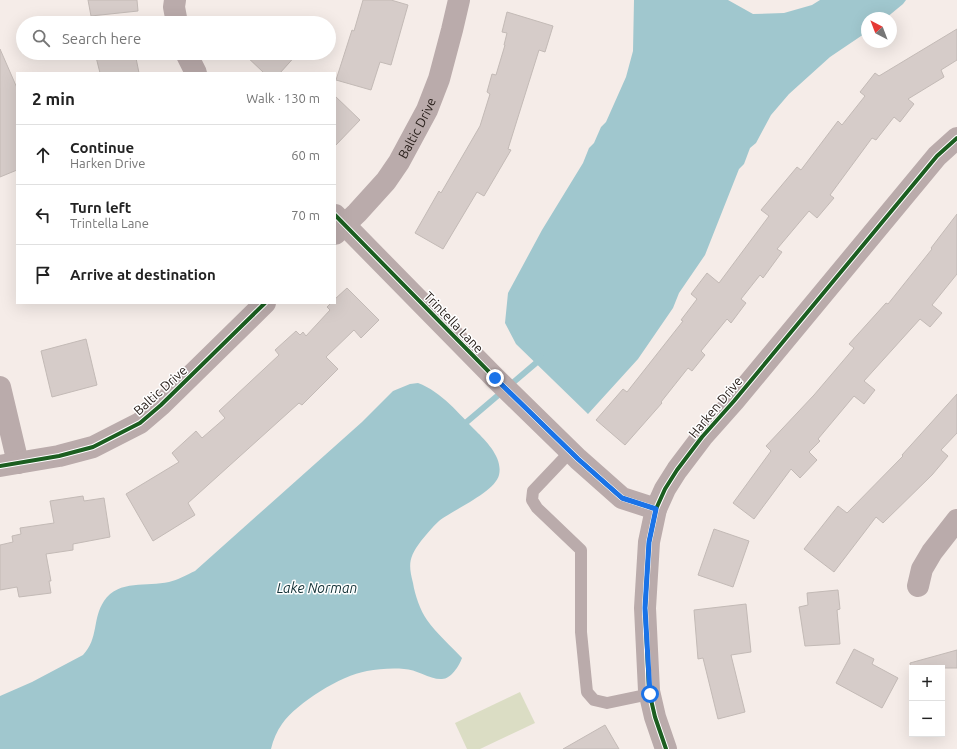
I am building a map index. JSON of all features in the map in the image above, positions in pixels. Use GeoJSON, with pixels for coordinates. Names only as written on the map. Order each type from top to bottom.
{"type":"FeatureCollection","features":[{"type":"Feature","properties":{"kind":"street"},"geometry":{"type":"LineString","coordinates":[[175,0],[174,7],[176,16]]}},
{"type":"Feature","properties":{"kind":"street","name":"Baltic Drive"},"geometry":{"type":"LineString","coordinates":[[338,224],[357,214],[386,181],[399,162],[427,110],[439,79],[459,0]]}},
{"type":"Feature","properties":{"kind":"street"},"geometry":{"type":"LineString","coordinates":[[190,60],[196,72]]}},
{"type":"Feature","properties":{"kind":"street","name":"Harken Drive"},"geometry":{"type":"LineString","coordinates":[[666,749],[655,717],[650,694],[645,608],[649,542],[656,509],[665,489],[702,437],[734,401],[937,156],[957,138]]}},
{"type":"Feature","properties":{"kind":"street","name":"Trintella Lane"},"geometry":{"type":"LineString","coordinates":[[338,224],[570,452],[622,498],[656,509]]}},
{"type":"Feature","properties":{"kind":"street","name":"Baltic Drive"},"geometry":{"type":"LineString","coordinates":[[9,465],[59,456],[93,447],[140,422],[161,405],[264,304]]}},
{"type":"Feature","properties":{"kind":"street"},"geometry":{"type":"LineString","coordinates":[[0,387],[9,465]]}},
{"type":"Feature","properties":{"kind":"street"},"geometry":{"type":"LineString","coordinates":[[918,586],[922,569],[932,552],[957,520]]}},
{"type":"Feature","properties":{"kind":"lane"},"geometry":{"type":"LineString","coordinates":[[570,452],[533,491],[532,500],[537,508],[581,550],[581,632],[587,692],[594,700],[607,703],[650,694]]}},
{"type":"Feature","properties":{"kind":"green space"},"geometry":{"type":"Polygon","coordinates":[[[520,692],[535,723],[480,749],[467,749],[455,723],[520,692]]]}},
{"type":"Feature","properties":{"kind":"water"},"geometry":{"type":"Polygon","coordinates":[[[634,0],[728,0],[753,14],[784,13],[812,5],[820,0],[906,0],[893,12],[861,12],[861,36],[830,57],[789,94],[771,115],[756,143],[750,148],[744,164],[739,169],[705,255],[679,293],[673,308],[638,359],[588,414],[516,344],[505,323],[508,293],[542,230],[583,163],[589,148],[594,143],[601,127],[606,122],[626,77],[633,51],[634,0]]]}},
{"type":"Feature","properties":{"kind":"water","name":"Lake Norman"},"geometry":{"type":"Polygon","coordinates":[[[418,383],[435,392],[457,411],[480,435],[493,451],[499,462],[500,469],[496,481],[490,488],[439,521],[421,541],[412,556],[410,571],[422,612],[435,630],[462,658],[457,668],[448,677],[442,679],[433,678],[409,669],[380,669],[367,671],[345,678],[320,691],[298,707],[278,730],[271,749],[0,749],[0,696],[32,682],[83,655],[88,649],[94,635],[100,608],[110,594],[117,589],[134,585],[172,581],[195,571],[362,422],[393,391],[410,384],[418,383]]]}},
{"type":"Feature","properties":{"kind":"building"},"geometry":{"type":"Polygon","coordinates":[[[88,0],[137,0],[138,11],[91,16],[88,0]]]}},
{"type":"Feature","properties":{"kind":"building"},"geometry":{"type":"Polygon","coordinates":[[[363,0],[391,0],[408,5],[391,65],[380,62],[371,90],[336,80],[352,30],[354,31],[363,0]]]}},
{"type":"Feature","properties":{"kind":"building"},"geometry":{"type":"Polygon","coordinates":[[[507,12],[553,26],[545,52],[539,50],[508,149],[511,150],[484,196],[477,192],[443,249],[415,233],[439,191],[441,193],[480,126],[490,94],[487,92],[492,74],[496,75],[505,45],[507,33],[502,32],[507,12]]]}},
{"type":"Feature","properties":{"kind":"building"},"geometry":{"type":"Polygon","coordinates":[[[957,29],[957,60],[941,70],[944,77],[908,99],[914,104],[900,122],[894,117],[876,140],[872,138],[830,195],[834,198],[817,218],[809,211],[777,249],[782,252],[763,278],[760,275],[741,299],[746,303],[731,323],[727,319],[701,351],[705,355],[692,371],[688,368],[661,402],[662,403],[625,445],[596,420],[623,389],[627,392],[683,321],[681,320],[697,299],[691,294],[707,273],[719,283],[769,216],[761,210],[797,167],[801,170],[838,121],[842,125],[865,96],[860,92],[875,73],[879,76],[957,29]]]}},
{"type":"Feature","properties":{"kind":"building"},"geometry":{"type":"Polygon","coordinates":[[[0,49],[16,86],[16,170],[0,177],[0,49]]]}},
{"type":"Feature","properties":{"kind":"building"},"geometry":{"type":"Polygon","coordinates":[[[97,60],[136,60],[139,72],[100,72],[97,60]]]}},
{"type":"Feature","properties":{"kind":"building"},"geometry":{"type":"Polygon","coordinates":[[[250,60],[292,60],[281,72],[263,72],[250,60]]]}},
{"type":"Feature","properties":{"kind":"building"},"geometry":{"type":"Polygon","coordinates":[[[336,97],[360,120],[336,145],[336,97]]]}},
{"type":"Feature","properties":{"kind":"building"},"geometry":{"type":"Polygon","coordinates":[[[957,214],[957,274],[932,305],[942,313],[930,327],[920,319],[864,381],[875,390],[864,404],[854,396],[818,439],[820,441],[809,452],[817,460],[800,478],[791,469],[754,519],[733,503],[771,451],[766,446],[814,395],[854,348],[849,344],[886,303],[888,304],[932,249],[931,248],[957,214]]]}},
{"type":"Feature","properties":{"kind":"building"},"geometry":{"type":"Polygon","coordinates":[[[347,288],[379,320],[361,338],[354,330],[326,357],[338,369],[302,405],[299,403],[188,503],[195,515],[153,541],[126,494],[179,462],[172,453],[196,431],[202,438],[225,418],[219,411],[279,355],[275,350],[296,331],[300,335],[303,332],[306,336],[330,310],[327,307],[330,304],[336,304],[336,298],[347,288]]]}},
{"type":"Feature","properties":{"kind":"building"},"geometry":{"type":"Polygon","coordinates":[[[86,339],[97,385],[52,397],[41,351],[86,339]]]}},
{"type":"Feature","properties":{"kind":"building"},"geometry":{"type":"Polygon","coordinates":[[[957,394],[957,433],[941,450],[948,456],[932,475],[883,523],[876,517],[834,572],[804,549],[838,506],[847,513],[903,456],[902,455],[957,394]]]}},
{"type":"Feature","properties":{"kind":"building"},"geometry":{"type":"Polygon","coordinates":[[[83,496],[84,501],[104,498],[110,537],[73,544],[73,550],[46,554],[51,581],[49,581],[51,593],[19,597],[17,587],[0,590],[0,545],[13,542],[12,536],[21,534],[20,528],[54,523],[50,501],[83,496]]]}},
{"type":"Feature","properties":{"kind":"building"},"geometry":{"type":"Polygon","coordinates":[[[714,529],[749,541],[733,587],[698,575],[714,529]]]}},
{"type":"Feature","properties":{"kind":"building"},"geometry":{"type":"Polygon","coordinates":[[[838,590],[840,609],[837,610],[840,644],[805,646],[799,607],[808,605],[807,593],[838,590]]]}},
{"type":"Feature","properties":{"kind":"building"},"geometry":{"type":"Polygon","coordinates":[[[746,604],[751,652],[731,655],[745,712],[718,719],[703,658],[698,659],[694,610],[746,604]]]}},
{"type":"Feature","properties":{"kind":"building"},"geometry":{"type":"Polygon","coordinates":[[[854,649],[874,659],[872,664],[898,678],[882,708],[836,683],[854,649]]]}},
{"type":"Feature","properties":{"kind":"building"},"geometry":{"type":"Polygon","coordinates":[[[957,650],[957,668],[945,668],[945,665],[910,665],[910,663],[957,650]]]}},
{"type":"Feature","properties":{"kind":"building"},"geometry":{"type":"Polygon","coordinates":[[[605,725],[619,749],[563,749],[605,725]]]}},
{"type":"Feature","properties":{"kind":"waterway"},"geometry":{"type":"LineString","coordinates":[[462,426],[536,363],[540,356]]}},
{"type":"Feature","properties":{"kind":"cycle path"},"geometry":{"type":"LineString","coordinates":[[666,749],[655,717],[649,691],[645,608],[649,542],[656,509],[665,489],[677,470],[702,437],[734,401],[937,156],[957,138]]}},
{"type":"Feature","properties":{"kind":"cycle path"},"geometry":{"type":"LineString","coordinates":[[336,216],[495,378],[578,459],[622,498],[656,509]]}},
{"type":"Feature","properties":{"kind":"cycle path"},"geometry":{"type":"LineString","coordinates":[[0,466],[59,456],[93,447],[140,423],[161,405],[264,304]]}},
{"type":"Feature","properties":{"kind":"route"},"geometry":{"type":"LineString","coordinates":[[495,378],[578,459],[622,498],[656,509],[649,542],[645,608],[650,694]]}}]}
